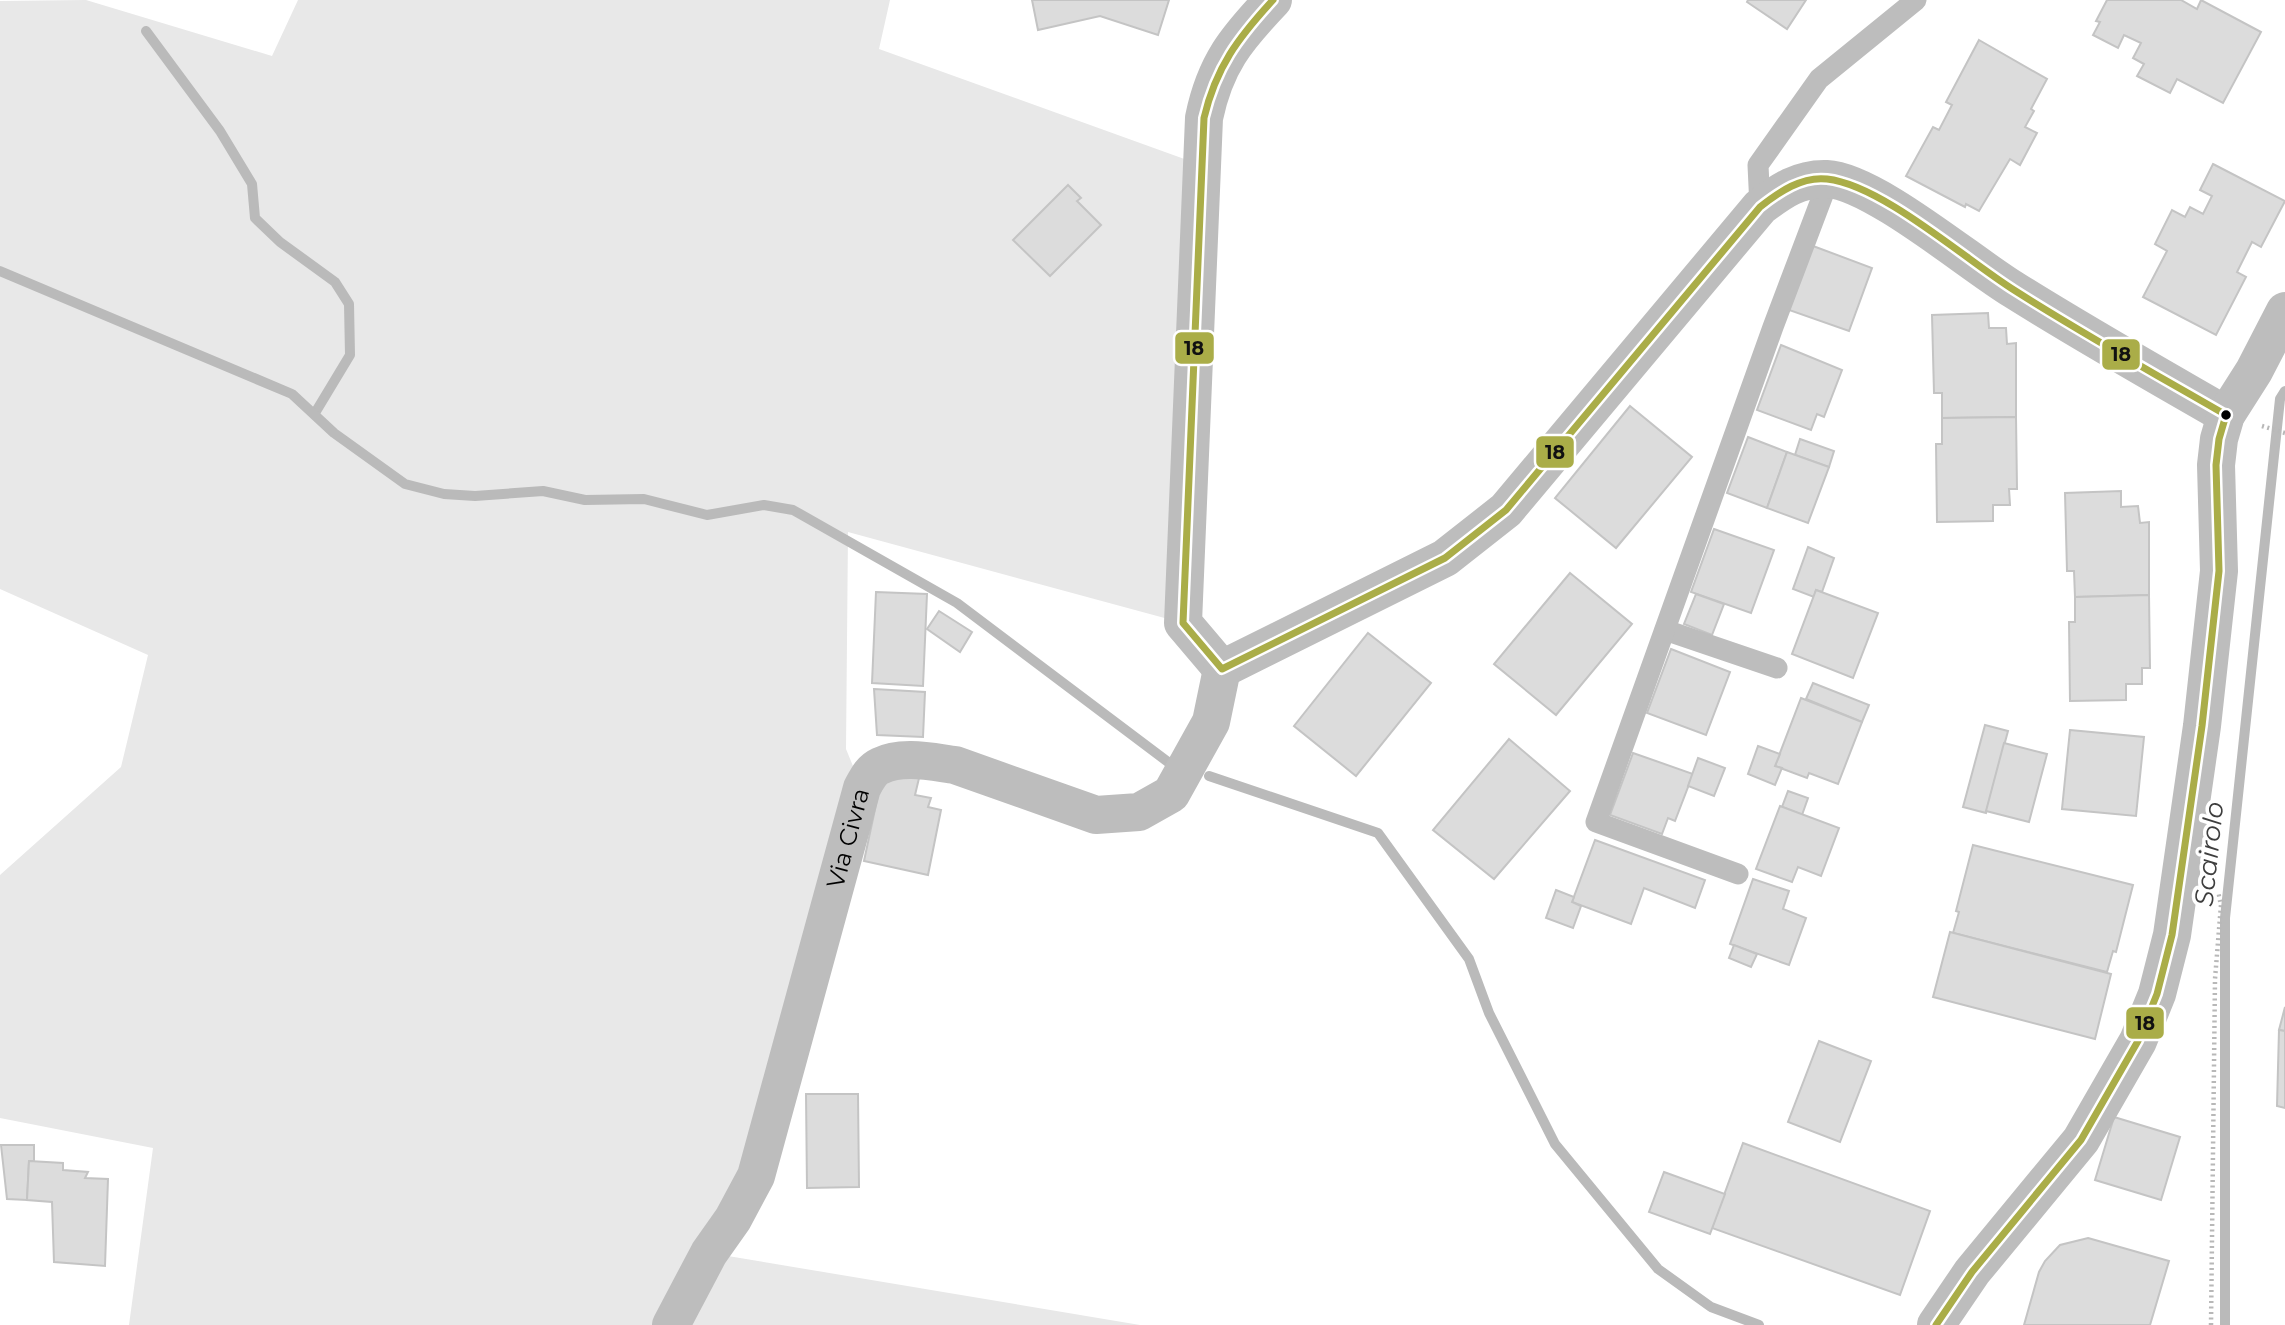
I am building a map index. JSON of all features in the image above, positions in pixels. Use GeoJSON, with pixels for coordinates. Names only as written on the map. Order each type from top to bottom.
{"type":"FeatureCollection","features":[{"type":"Feature","properties":{"kind":"street"},"geometry":{"type":"LineString","coordinates":[[1273,0],[1240,34],[1217,72],[1204,118],[1183,623],[1222,669],[1445,558],[1506,510],[1760,207],[1781,190],[1802,181],[1829,179],[1863,190],[2013,289],[2226,415]]}},
{"type":"Feature","properties":{"kind":"street"},"geometry":{"type":"LineString","coordinates":[[1936,1325],[1972,1272],[2081,1140],[2138,1041],[2157,994],[2172,934],[2203,713],[2219,572],[2216,465],[2219,439],[2226,415],[2254,371],[2285,312]]}},
{"type":"Feature","properties":{"kind":"street","name":"Via Civra"},"geometry":{"type":"LineString","coordinates":[[671,1325],[709,1252],[733,1219],[756,1176],[862,788],[869,774],[881,765],[905,761],[955,765],[1096,814],[1139,811],[1171,793],[1211,722],[1222,669]]}},
{"type":"Feature","properties":{"kind":"lane"},"geometry":{"type":"LineString","coordinates":[[1760,207],[1758,165],[1819,79],[1916,0]]}},
{"type":"Feature","properties":{"kind":"lane"},"geometry":{"type":"LineString","coordinates":[[1738,874],[1596,822],[1829,179]]}},
{"type":"Feature","properties":{"kind":"lane"},"geometry":{"type":"LineString","coordinates":[[1665,630],[1777,667]]}},
{"type":"Feature","properties":{"kind":"path"},"geometry":{"type":"LineString","coordinates":[[2211,1325],[2215,979],[2221,905],[2218,892]]}},
{"type":"Feature","properties":{"kind":"shaded area"},"geometry":{"type":"Polygon","coordinates":[[[86,0],[272,56],[298,0],[890,0],[879,49],[1201,165],[1183,623],[848,532],[846,749],[862,788],[756,1176],[710,1253],[1140,1325],[129,1325],[153,1148],[0,1118],[0,875],[121,767],[148,655],[0,589],[0,1],[86,0]]]}},
{"type":"Feature","properties":{"kind":"building"},"geometry":{"type":"Polygon","coordinates":[[[1032,0],[1169,0],[1158,35],[1100,16],[1038,30],[1032,0]]]}},
{"type":"Feature","properties":{"kind":"building"},"geometry":{"type":"Polygon","coordinates":[[[1806,0],[1787,29],[1747,2],[1806,0]]]}},
{"type":"Feature","properties":{"kind":"building"},"geometry":{"type":"Polygon","coordinates":[[[2107,0],[2181,0],[2197,9],[2201,0],[2261,32],[2223,103],[2177,79],[2170,93],[2137,76],[2144,64],[2133,58],[2141,43],[2124,35],[2118,48],[2093,35],[2100,22],[2096,21],[2107,0]]]}},
{"type":"Feature","properties":{"kind":"building"},"geometry":{"type":"Polygon","coordinates":[[[1979,40],[2047,79],[2025,127],[2037,133],[2020,165],[2010,159],[1979,211],[1966,204],[1965,207],[1906,176],[1933,127],[1939,130],[1952,105],[1946,102],[1979,40]]]}},
{"type":"Feature","properties":{"kind":"building"},"geometry":{"type":"Polygon","coordinates":[[[2213,164],[2285,201],[2261,247],[2252,242],[2237,272],[2246,277],[2216,335],[2143,297],[2167,251],[2155,244],[2172,210],[2185,217],[2190,207],[2203,214],[2212,196],[2200,190],[2213,164]]]}},
{"type":"Feature","properties":{"kind":"building"},"geometry":{"type":"Polygon","coordinates":[[[1068,185],[1081,198],[1077,201],[1101,225],[1050,276],[1013,240],[1068,185]]]}},
{"type":"Feature","properties":{"kind":"building"},"geometry":{"type":"Polygon","coordinates":[[[1813,246],[1872,268],[1849,331],[1789,310],[1813,246]]]}},
{"type":"Feature","properties":{"kind":"building"},"geometry":{"type":"Polygon","coordinates":[[[1988,313],[1989,328],[2006,328],[2007,344],[2016,343],[2016,417],[1942,418],[1942,393],[1934,393],[1932,315],[1988,313]]]}},
{"type":"Feature","properties":{"kind":"building"},"geometry":{"type":"Polygon","coordinates":[[[1781,345],[1842,370],[1824,417],[1817,414],[1811,430],[1757,410],[1781,345]]]}},
{"type":"Feature","properties":{"kind":"building"},"geometry":{"type":"Polygon","coordinates":[[[1630,406],[1692,457],[1616,548],[1555,498],[1630,406]]]}},
{"type":"Feature","properties":{"kind":"building"},"geometry":{"type":"Polygon","coordinates":[[[2016,417],[2017,489],[2009,489],[2010,505],[1993,505],[1993,521],[1937,522],[1936,444],[1942,444],[1942,418],[2016,417]]]}},
{"type":"Feature","properties":{"kind":"building"},"geometry":{"type":"Polygon","coordinates":[[[1748,437],[1787,452],[1767,508],[1727,493],[1748,437]]]}},
{"type":"Feature","properties":{"kind":"building"},"geometry":{"type":"Polygon","coordinates":[[[1800,439],[1834,451],[1829,467],[1795,455],[1800,439]]]}},
{"type":"Feature","properties":{"kind":"building"},"geometry":{"type":"Polygon","coordinates":[[[1787,452],[1829,467],[1808,523],[1767,508],[1787,452]]]}},
{"type":"Feature","properties":{"kind":"building"},"geometry":{"type":"Polygon","coordinates":[[[2121,491],[2121,507],[2138,506],[2140,523],[2149,522],[2149,595],[2075,597],[2074,571],[2067,571],[2065,493],[2121,491]]]}},
{"type":"Feature","properties":{"kind":"building"},"geometry":{"type":"Polygon","coordinates":[[[1714,529],[1774,550],[1751,613],[1691,592],[1714,529]]]}},
{"type":"Feature","properties":{"kind":"building"},"geometry":{"type":"Polygon","coordinates":[[[1808,547],[1834,558],[1822,592],[1816,590],[1814,597],[1793,589],[1808,547]]]}},
{"type":"Feature","properties":{"kind":"building"},"geometry":{"type":"Polygon","coordinates":[[[1570,573],[1632,624],[1556,715],[1494,664],[1570,573]]]}},
{"type":"Feature","properties":{"kind":"building"},"geometry":{"type":"Polygon","coordinates":[[[1816,590],[1878,613],[1853,678],[1792,654],[1816,590]]]}},
{"type":"Feature","properties":{"kind":"building"},"geometry":{"type":"Polygon","coordinates":[[[876,592],[927,594],[923,686],[872,683],[876,592]]]}},
{"type":"Feature","properties":{"kind":"building"},"geometry":{"type":"Polygon","coordinates":[[[1696,594],[1724,604],[1712,635],[1684,624],[1696,594]]]}},
{"type":"Feature","properties":{"kind":"building"},"geometry":{"type":"Polygon","coordinates":[[[2149,595],[2150,668],[2142,668],[2142,684],[2126,684],[2126,700],[2070,701],[2069,622],[2075,622],[2075,597],[2149,595]]]}},
{"type":"Feature","properties":{"kind":"building"},"geometry":{"type":"Polygon","coordinates":[[[939,611],[972,632],[960,652],[927,629],[939,611]]]}},
{"type":"Feature","properties":{"kind":"building"},"geometry":{"type":"Polygon","coordinates":[[[1368,633],[1431,683],[1356,776],[1294,726],[1368,633]]]}},
{"type":"Feature","properties":{"kind":"building"},"geometry":{"type":"Polygon","coordinates":[[[1671,649],[1730,672],[1706,735],[1647,713],[1671,649]]]}},
{"type":"Feature","properties":{"kind":"building"},"geometry":{"type":"Polygon","coordinates":[[[1813,683],[1869,705],[1862,722],[1806,699],[1813,683]]]}},
{"type":"Feature","properties":{"kind":"building"},"geometry":{"type":"Polygon","coordinates":[[[874,689],[925,692],[923,737],[877,735],[874,689]]]}},
{"type":"Feature","properties":{"kind":"building"},"geometry":{"type":"Polygon","coordinates":[[[1801,698],[1862,722],[1838,784],[1809,773],[1807,778],[1775,766],[1801,698]]]}},
{"type":"Feature","properties":{"kind":"building"},"geometry":{"type":"Polygon","coordinates":[[[1985,725],[2008,731],[1986,813],[1963,807],[1985,725]]]}},
{"type":"Feature","properties":{"kind":"building"},"geometry":{"type":"Polygon","coordinates":[[[2070,730],[2144,737],[2136,816],[2062,809],[2070,730]]]}},
{"type":"Feature","properties":{"kind":"building"},"geometry":{"type":"Polygon","coordinates":[[[1509,739],[1570,791],[1494,879],[1433,830],[1509,739]]]}},
{"type":"Feature","properties":{"kind":"building"},"geometry":{"type":"Polygon","coordinates":[[[2004,743],[2047,754],[2029,822],[1986,811],[2004,743]]]}},
{"type":"Feature","properties":{"kind":"building"},"geometry":{"type":"Polygon","coordinates":[[[1758,746],[1780,754],[1775,766],[1782,768],[1775,785],[1748,774],[1758,746]]]}},
{"type":"Feature","properties":{"kind":"building"},"geometry":{"type":"Polygon","coordinates":[[[1633,753],[1693,774],[1675,821],[1668,818],[1662,834],[1610,815],[1633,753]]]}},
{"type":"Feature","properties":{"kind":"building"},"geometry":{"type":"Polygon","coordinates":[[[1698,758],[1725,768],[1714,796],[1688,786],[1698,758]]]}},
{"type":"Feature","properties":{"kind":"building"},"geometry":{"type":"Polygon","coordinates":[[[920,774],[915,795],[931,798],[928,807],[941,810],[928,875],[864,861],[881,781],[920,774]]]}},
{"type":"Feature","properties":{"kind":"building"},"geometry":{"type":"Polygon","coordinates":[[[1788,791],[1808,798],[1802,815],[1782,807],[1788,791]]]}},
{"type":"Feature","properties":{"kind":"building"},"geometry":{"type":"Polygon","coordinates":[[[1780,806],[1839,828],[1821,876],[1798,867],[1792,882],[1756,869],[1780,806]]]}},
{"type":"Feature","properties":{"kind":"building"},"geometry":{"type":"Polygon","coordinates":[[[1595,840],[1705,880],[1695,908],[1644,888],[1631,924],[1572,902],[1595,840]]]}},
{"type":"Feature","properties":{"kind":"building"},"geometry":{"type":"Polygon","coordinates":[[[1973,845],[2133,885],[2116,952],[2113,951],[2107,972],[1953,933],[1973,845]]]}},
{"type":"Feature","properties":{"kind":"building"},"geometry":{"type":"Polygon","coordinates":[[[1753,879],[1789,891],[1783,909],[1806,918],[1789,965],[1730,944],[1753,879]]]}},
{"type":"Feature","properties":{"kind":"building"},"geometry":{"type":"Polygon","coordinates":[[[1556,890],[1574,897],[1572,902],[1581,906],[1573,928],[1546,918],[1556,890]]]}},
{"type":"Feature","properties":{"kind":"building"},"geometry":{"type":"Polygon","coordinates":[[[1950,932],[2111,974],[2095,1039],[1933,997],[1950,932]]]}},
{"type":"Feature","properties":{"kind":"building"},"geometry":{"type":"Polygon","coordinates":[[[1734,945],[1757,954],[1751,967],[1729,958],[1734,945]]]}},
{"type":"Feature","properties":{"kind":"building"},"geometry":{"type":"Polygon","coordinates":[[[2285,1007],[2285,1031],[2279,1030],[2285,1007]]]}},
{"type":"Feature","properties":{"kind":"building"},"geometry":{"type":"Polygon","coordinates":[[[2279,1030],[2285,1031],[2285,1108],[2277,1106],[2279,1030]]]}},
{"type":"Feature","properties":{"kind":"building"},"geometry":{"type":"Polygon","coordinates":[[[1819,1041],[1871,1061],[1840,1142],[1788,1122],[1819,1041]]]}},
{"type":"Feature","properties":{"kind":"building"},"geometry":{"type":"Polygon","coordinates":[[[806,1094],[858,1094],[859,1187],[807,1188],[806,1094]]]}},
{"type":"Feature","properties":{"kind":"building"},"geometry":{"type":"Polygon","coordinates":[[[2114,1117],[2180,1137],[2161,1200],[2095,1180],[2114,1117]]]}},
{"type":"Feature","properties":{"kind":"building"},"geometry":{"type":"Polygon","coordinates":[[[1743,1143],[1930,1211],[1900,1295],[1712,1228],[1743,1143]]]}},
{"type":"Feature","properties":{"kind":"building"},"geometry":{"type":"Polygon","coordinates":[[[1,1145],[34,1145],[34,1161],[29,1161],[27,1200],[7,1199],[1,1145]]]}},
{"type":"Feature","properties":{"kind":"building"},"geometry":{"type":"Polygon","coordinates":[[[29,1161],[63,1163],[63,1170],[88,1172],[85,1178],[108,1179],[105,1266],[54,1262],[52,1202],[27,1200],[29,1161]]]}},
{"type":"Feature","properties":{"kind":"building"},"geometry":{"type":"Polygon","coordinates":[[[1664,1172],[1725,1194],[1710,1234],[1649,1212],[1664,1172]]]}},
{"type":"Feature","properties":{"kind":"building"},"geometry":{"type":"Polygon","coordinates":[[[2088,1238],[2169,1261],[2150,1325],[2024,1325],[2039,1272],[2045,1261],[2060,1245],[2088,1238]]]}},
{"type":"Feature","properties":{"kind":"waterway"},"geometry":{"type":"LineString","coordinates":[[146,31],[220,131],[252,184],[255,218],[280,242],[335,282],[349,304],[350,355],[315,413]]}},
{"type":"Feature","properties":{"kind":"waterway"},"geometry":{"type":"LineString","coordinates":[[0,271],[292,394],[334,433],[405,484],[444,494],[475,496],[543,491],[585,500],[644,499],[707,515],[764,505],[793,510],[957,603],[1168,762]]}},
{"type":"Feature","properties":{"kind":"waterway","name":"Scairolo"},"geometry":{"type":"LineString","coordinates":[[2225,1325],[2225,918],[2280,399],[2285,391]]}},
{"type":"Feature","properties":{"kind":"waterway"},"geometry":{"type":"LineString","coordinates":[[1209,776],[1378,833],[1469,959],[1489,1013],[1555,1144],[1658,1269],[1711,1307],[1759,1325]]}},
{"type":"Feature","properties":{"kind":"transit line","name":"18"},"geometry":{"type":"LineString","coordinates":[[1273,0],[1230,54],[1215,83],[1204,118],[1183,623],[1222,669],[1445,558],[1506,510],[1760,207],[1783,191],[1809,180],[1827,179],[1849,184],[1898,209],[2040,306],[2226,415],[2219,439],[2216,465],[2219,571],[2202,726],[2172,935],[2157,994],[2138,1041],[2081,1140],[1972,1272],[1936,1325]]}}]}
